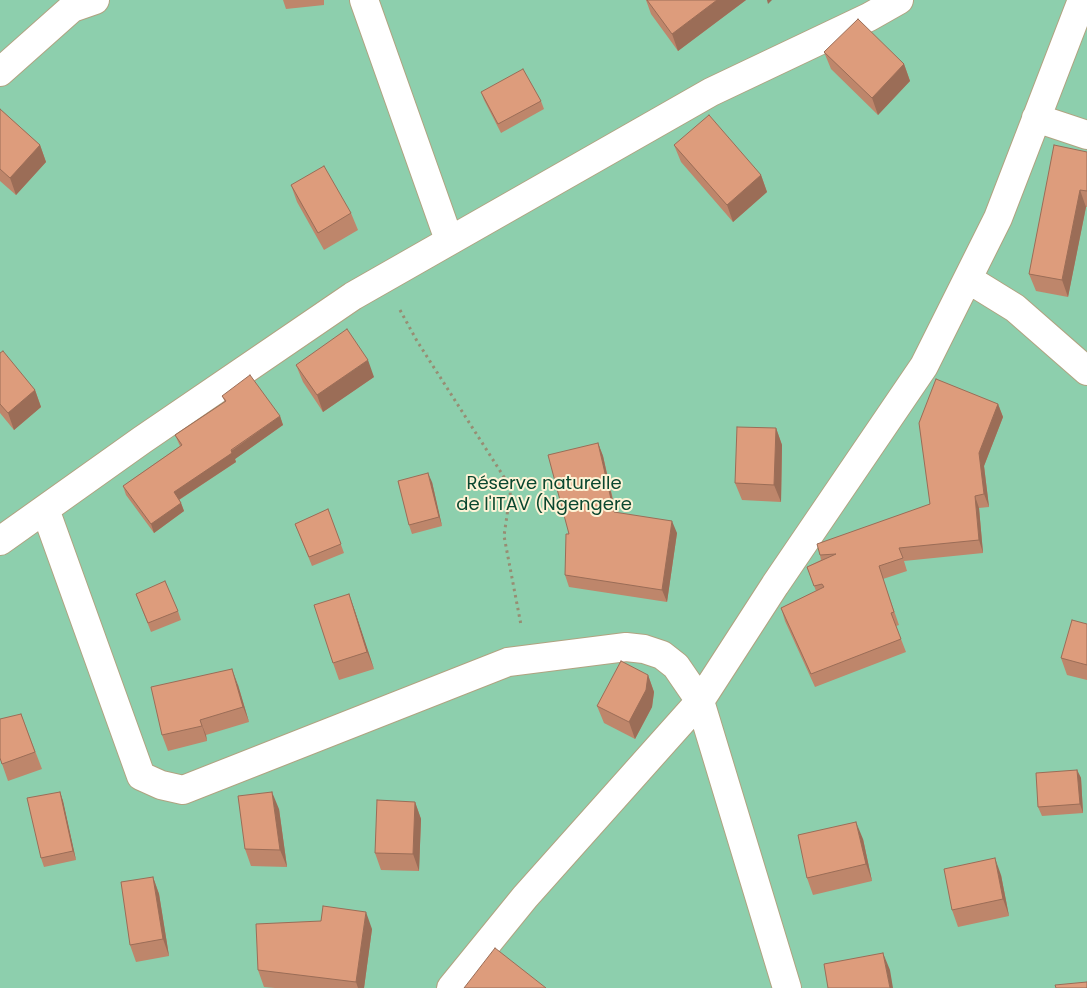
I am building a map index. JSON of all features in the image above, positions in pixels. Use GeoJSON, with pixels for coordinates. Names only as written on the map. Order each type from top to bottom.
{"type":"FeatureCollection","features":[{"type":"Feature","properties":{"kind":"street"},"geometry":{"type":"LineString","coordinates":[[0,72],[72,8],[95,0]]}},
{"type":"Feature","properties":{"kind":"street"},"geometry":{"type":"LineString","coordinates":[[364,0],[449,240]]}},
{"type":"Feature","properties":{"kind":"street"},"geometry":{"type":"LineString","coordinates":[[0,541],[353,296],[711,92],[869,17],[899,0]]}},
{"type":"Feature","properties":{"kind":"street"},"geometry":{"type":"LineString","coordinates":[[451,988],[525,897],[700,701],[774,585],[924,366],[998,218],[1082,0]]}},
{"type":"Feature","properties":{"kind":"street"},"geometry":{"type":"LineString","coordinates":[[1036,118],[1087,135]]}},
{"type":"Feature","properties":{"kind":"street"},"geometry":{"type":"LineString","coordinates":[[968,279],[1015,308],[1087,371]]}},
{"type":"Feature","properties":{"kind":"street"},"geometry":{"type":"LineString","coordinates":[[45,509],[141,776],[161,785],[183,790],[508,662],[626,647],[644,649],[662,655],[676,666],[700,701],[788,988]]}},
{"type":"Feature","properties":{"kind":"path"},"geometry":{"type":"LineString","coordinates":[[383,278],[417,341],[511,488],[504,536],[527,659]]}},
{"type":"Feature","properties":{"kind":"green space","name":"Réserve naturelle de l'ITAV (Ngengere"},"geometry":{"type":"Polygon","coordinates":[[[0,0],[1087,0],[1087,988],[0,988],[0,0]]]}},
{"type":"Feature","properties":{"kind":"building"},"geometry":{"type":"Polygon","coordinates":[[[647,0],[717,0],[672,34],[647,0]]]}},
{"type":"Feature","properties":{"kind":"building"},"geometry":{"type":"Polygon","coordinates":[[[858,19],[904,64],[872,98],[824,52],[858,19]]]}},
{"type":"Feature","properties":{"kind":"building"},"geometry":{"type":"Polygon","coordinates":[[[523,69],[541,101],[498,124],[481,92],[523,69]]]}},
{"type":"Feature","properties":{"kind":"building"},"geometry":{"type":"Polygon","coordinates":[[[0,109],[40,145],[10,178],[0,169],[0,109]]]}},
{"type":"Feature","properties":{"kind":"building"},"geometry":{"type":"Polygon","coordinates":[[[709,115],[761,175],[727,205],[674,145],[709,115]]]}},
{"type":"Feature","properties":{"kind":"building"},"geometry":{"type":"Polygon","coordinates":[[[1054,145],[1087,152],[1087,191],[1080,190],[1062,280],[1029,274],[1054,145]]]}},
{"type":"Feature","properties":{"kind":"building"},"geometry":{"type":"Polygon","coordinates":[[[324,166],[351,213],[318,233],[291,185],[324,166]]]}},
{"type":"Feature","properties":{"kind":"building"},"geometry":{"type":"Polygon","coordinates":[[[347,329],[368,360],[317,395],[296,365],[347,329]]]}},
{"type":"Feature","properties":{"kind":"building"},"geometry":{"type":"Polygon","coordinates":[[[3,351],[35,390],[8,413],[0,404],[0,353],[3,351]]]}},
{"type":"Feature","properties":{"kind":"building"},"geometry":{"type":"Polygon","coordinates":[[[250,375],[280,416],[231,450],[232,453],[174,492],[181,503],[151,524],[123,486],[182,445],[175,435],[226,401],[222,396],[250,375]]]}},
{"type":"Feature","properties":{"kind":"building"},"geometry":{"type":"Polygon","coordinates":[[[936,379],[998,404],[979,453],[984,494],[975,496],[979,540],[899,548],[903,558],[879,566],[894,612],[891,613],[901,639],[811,674],[781,608],[824,587],[822,584],[814,586],[807,567],[836,554],[820,555],[817,544],[930,504],[919,423],[936,379]]]}},
{"type":"Feature","properties":{"kind":"building"},"geometry":{"type":"Polygon","coordinates":[[[737,427],[776,428],[774,485],[735,483],[737,427]]]}},
{"type":"Feature","properties":{"kind":"building"},"geometry":{"type":"Polygon","coordinates":[[[598,443],[614,512],[672,521],[662,590],[565,575],[566,534],[569,534],[548,455],[598,443]]]}},
{"type":"Feature","properties":{"kind":"building"},"geometry":{"type":"Polygon","coordinates":[[[428,473],[439,517],[409,525],[398,481],[428,473]]]}},
{"type":"Feature","properties":{"kind":"building"},"geometry":{"type":"Polygon","coordinates":[[[328,509],[341,544],[309,557],[295,524],[328,509]]]}},
{"type":"Feature","properties":{"kind":"building"},"geometry":{"type":"Polygon","coordinates":[[[165,581],[178,611],[148,623],[136,594],[165,581]]]}},
{"type":"Feature","properties":{"kind":"building"},"geometry":{"type":"Polygon","coordinates":[[[349,594],[367,652],[333,663],[314,605],[349,594]]]}},
{"type":"Feature","properties":{"kind":"building"},"geometry":{"type":"Polygon","coordinates":[[[1072,620],[1087,624],[1087,665],[1061,658],[1072,620]]]}},
{"type":"Feature","properties":{"kind":"building"},"geometry":{"type":"Polygon","coordinates":[[[621,661],[648,675],[646,690],[629,722],[597,706],[621,661]]]}},
{"type":"Feature","properties":{"kind":"building"},"geometry":{"type":"Polygon","coordinates":[[[232,669],[243,707],[200,720],[202,726],[162,735],[151,687],[232,669]]]}},
{"type":"Feature","properties":{"kind":"building"},"geometry":{"type":"Polygon","coordinates":[[[21,714],[35,752],[2,764],[0,758],[0,719],[21,714]]]}},
{"type":"Feature","properties":{"kind":"building"},"geometry":{"type":"Polygon","coordinates":[[[1077,770],[1080,804],[1038,807],[1036,773],[1077,770]]]}},
{"type":"Feature","properties":{"kind":"building"},"geometry":{"type":"Polygon","coordinates":[[[60,792],[73,851],[41,858],[27,798],[60,792]]]}},
{"type":"Feature","properties":{"kind":"building"},"geometry":{"type":"Polygon","coordinates":[[[272,792],[280,850],[245,849],[238,796],[272,792]]]}},
{"type":"Feature","properties":{"kind":"building"},"geometry":{"type":"Polygon","coordinates":[[[377,800],[415,802],[413,854],[375,853],[377,800]]]}},
{"type":"Feature","properties":{"kind":"building"},"geometry":{"type":"Polygon","coordinates":[[[856,822],[866,864],[807,878],[798,835],[856,822]]]}},
{"type":"Feature","properties":{"kind":"building"},"geometry":{"type":"Polygon","coordinates":[[[995,858],[1003,899],[952,910],[944,869],[995,858]]]}},
{"type":"Feature","properties":{"kind":"building"},"geometry":{"type":"Polygon","coordinates":[[[153,877],[163,939],[130,945],[121,882],[153,877]]]}},
{"type":"Feature","properties":{"kind":"building"},"geometry":{"type":"Polygon","coordinates":[[[323,906],[366,912],[356,982],[258,970],[256,924],[321,921],[323,906]]]}},
{"type":"Feature","properties":{"kind":"building"},"geometry":{"type":"Polygon","coordinates":[[[495,948],[546,988],[464,988],[495,948]]]}},
{"type":"Feature","properties":{"kind":"building"},"geometry":{"type":"Polygon","coordinates":[[[883,953],[890,988],[828,988],[824,964],[883,953]]]}},
{"type":"Feature","properties":{"kind":"building"},"geometry":{"type":"Polygon","coordinates":[[[1087,982],[1087,988],[1056,988],[1055,985],[1087,982]]]}}]}
